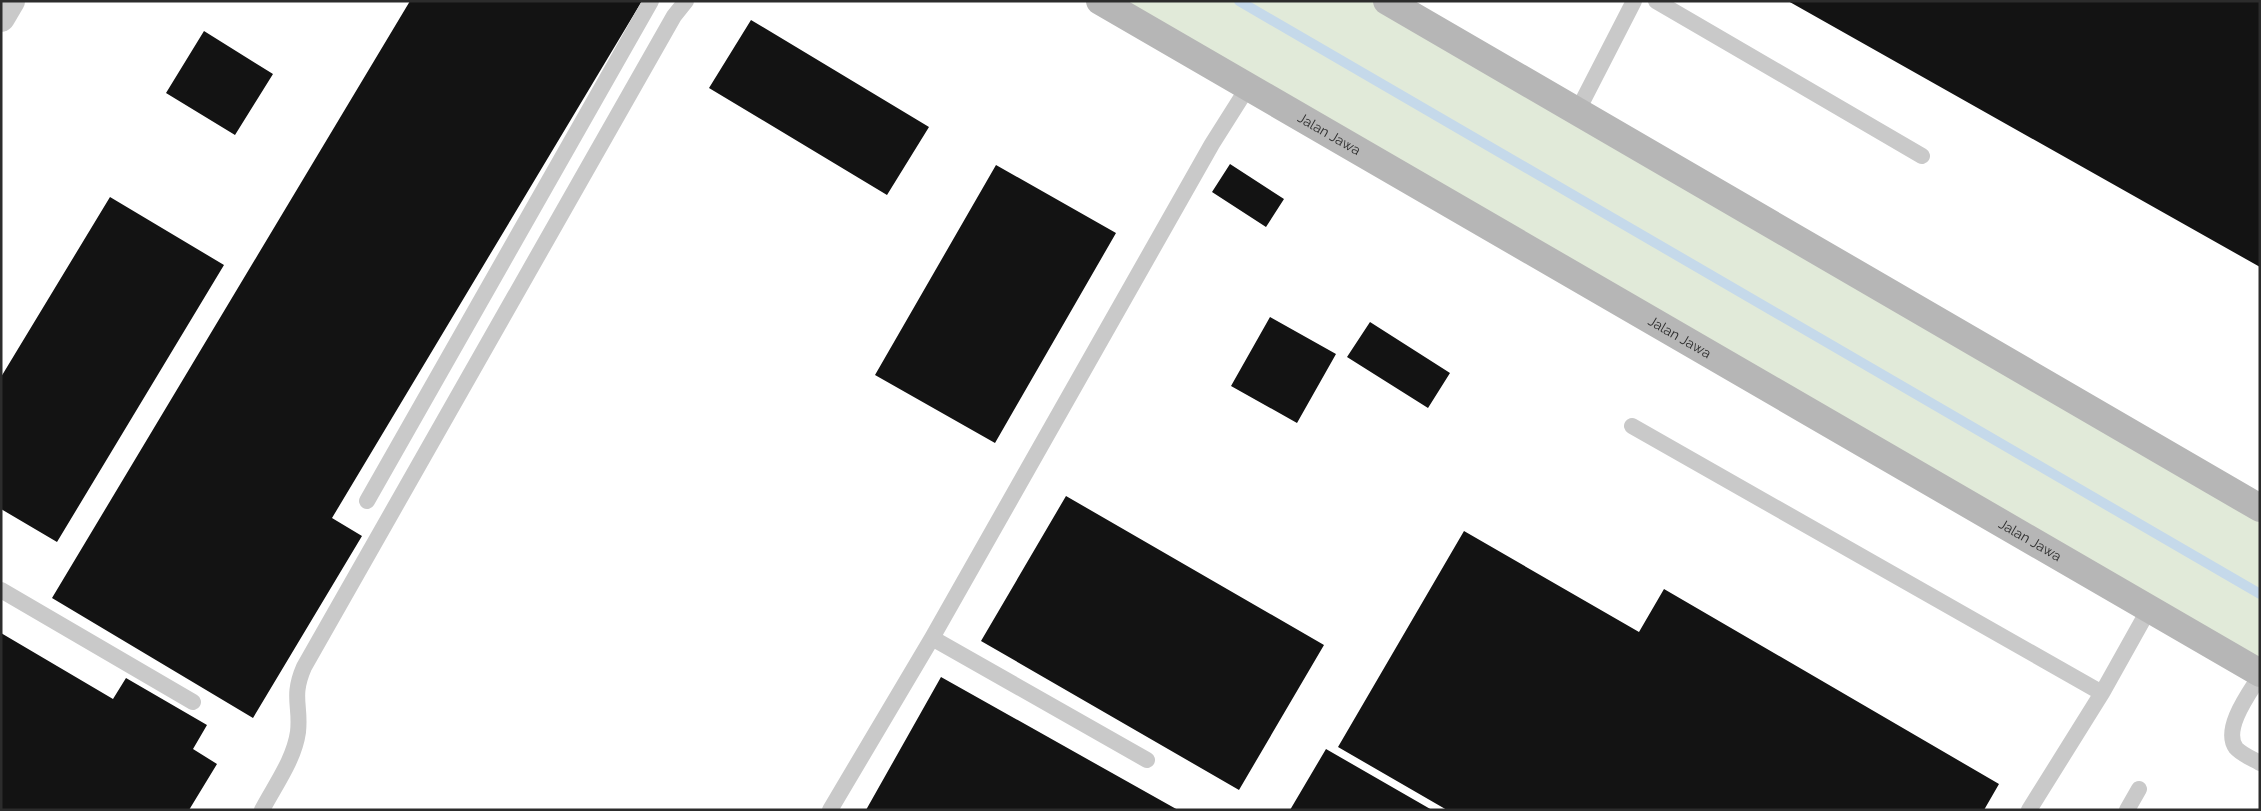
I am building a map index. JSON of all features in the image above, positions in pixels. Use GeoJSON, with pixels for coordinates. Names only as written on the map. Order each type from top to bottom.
{"type":"FeatureCollection","features":[{"type":"Feature","properties":{"kind":"street"},"geometry":{"type":"LineString","coordinates":[[1,18],[11,1]]}},
{"type":"Feature","properties":{"kind":"street","name":"Jalan Jawa"},"geometry":{"type":"LineString","coordinates":[[1100,1],[2260,674]]}},
{"type":"Feature","properties":{"kind":"street"},"geometry":{"type":"LineString","coordinates":[[1387,1],[2260,508]]}},
{"type":"Feature","properties":{"kind":"lane"},"geometry":{"type":"LineString","coordinates":[[367,501],[651,1]]}},
{"type":"Feature","properties":{"kind":"lane"},"geometry":{"type":"LineString","coordinates":[[262,810],[296,743],[298,729],[296,696],[298,682],[304,667],[669,25],[686,1]]}},
{"type":"Feature","properties":{"kind":"lane"},"geometry":{"type":"LineString","coordinates":[[1577,112],[1634,1]]}},
{"type":"Feature","properties":{"kind":"lane"},"geometry":{"type":"LineString","coordinates":[[1656,1],[1922,156]]}},
{"type":"Feature","properties":{"kind":"lane"},"geometry":{"type":"LineString","coordinates":[[830,810],[932,638],[1212,144],[1248,87]]}},
{"type":"Feature","properties":{"kind":"lane"},"geometry":{"type":"LineString","coordinates":[[1632,426],[2102,692]]}},
{"type":"Feature","properties":{"kind":"lane"},"geometry":{"type":"LineString","coordinates":[[1,590],[193,702]]}},
{"type":"Feature","properties":{"kind":"lane"},"geometry":{"type":"LineString","coordinates":[[2029,810],[2102,692],[2149,609]]}},
{"type":"Feature","properties":{"kind":"lane"},"geometry":{"type":"LineString","coordinates":[[932,638],[1147,760]]}},
{"type":"Feature","properties":{"kind":"lane"},"geometry":{"type":"LineString","coordinates":[[2260,674],[2239,709],[2232,734],[2236,748],[2260,763]]}},
{"type":"Feature","properties":{"kind":"lane"},"geometry":{"type":"LineString","coordinates":[[2127,810],[2139,789]]}},
{"type":"Feature","properties":{"kind":"green space"},"geometry":{"type":"Polygon","coordinates":[[[1100,1],[1387,1],[2260,508],[2260,673],[1100,1]]]}},
{"type":"Feature","properties":{"kind":"building"},"geometry":{"type":"Polygon","coordinates":[[[410,1],[642,1],[332,518],[362,536],[253,718],[52,598],[410,1]]]}},
{"type":"Feature","properties":{"kind":"building"},"geometry":{"type":"Polygon","coordinates":[[[1788,1],[2260,1],[2260,267],[1788,1]]]}},
{"type":"Feature","properties":{"kind":"building"},"geometry":{"type":"Polygon","coordinates":[[[751,20],[929,127],[887,195],[709,88],[751,20]]]}},
{"type":"Feature","properties":{"kind":"building"},"geometry":{"type":"Polygon","coordinates":[[[204,31],[273,74],[235,135],[166,93],[204,31]]]}},
{"type":"Feature","properties":{"kind":"building"},"geometry":{"type":"Polygon","coordinates":[[[1230,164],[1284,199],[1266,227],[1212,192],[1230,164]]]}},
{"type":"Feature","properties":{"kind":"building"},"geometry":{"type":"Polygon","coordinates":[[[996,165],[1116,233],[995,443],[875,375],[996,165]]]}},
{"type":"Feature","properties":{"kind":"building"},"geometry":{"type":"Polygon","coordinates":[[[110,197],[224,265],[57,542],[1,509],[1,377],[110,197]]]}},
{"type":"Feature","properties":{"kind":"building"},"geometry":{"type":"Polygon","coordinates":[[[1270,317],[1336,354],[1297,423],[1231,386],[1270,317]]]}},
{"type":"Feature","properties":{"kind":"building"},"geometry":{"type":"Polygon","coordinates":[[[1370,322],[1450,373],[1428,408],[1347,357],[1370,322]]]}},
{"type":"Feature","properties":{"kind":"building"},"geometry":{"type":"Polygon","coordinates":[[[1066,496],[1324,645],[1239,790],[981,641],[1066,496]]]}},
{"type":"Feature","properties":{"kind":"building"},"geometry":{"type":"Polygon","coordinates":[[[1464,531],[1639,632],[1664,589],[1999,784],[1984,810],[1447,810],[1338,747],[1464,531]]]}},
{"type":"Feature","properties":{"kind":"building"},"geometry":{"type":"Polygon","coordinates":[[[1,633],[113,699],[126,678],[207,725],[193,749],[217,764],[189,810],[1,810],[1,633]]]}},
{"type":"Feature","properties":{"kind":"building"},"geometry":{"type":"Polygon","coordinates":[[[941,677],[1178,810],[866,810],[941,677]]]}},
{"type":"Feature","properties":{"kind":"building"},"geometry":{"type":"Polygon","coordinates":[[[1326,749],[1432,810],[1290,810],[1326,749]]]}},
{"type":"Feature","properties":{"kind":"waterway"},"geometry":{"type":"LineString","coordinates":[[1239,1],[2260,594]]}}]}
